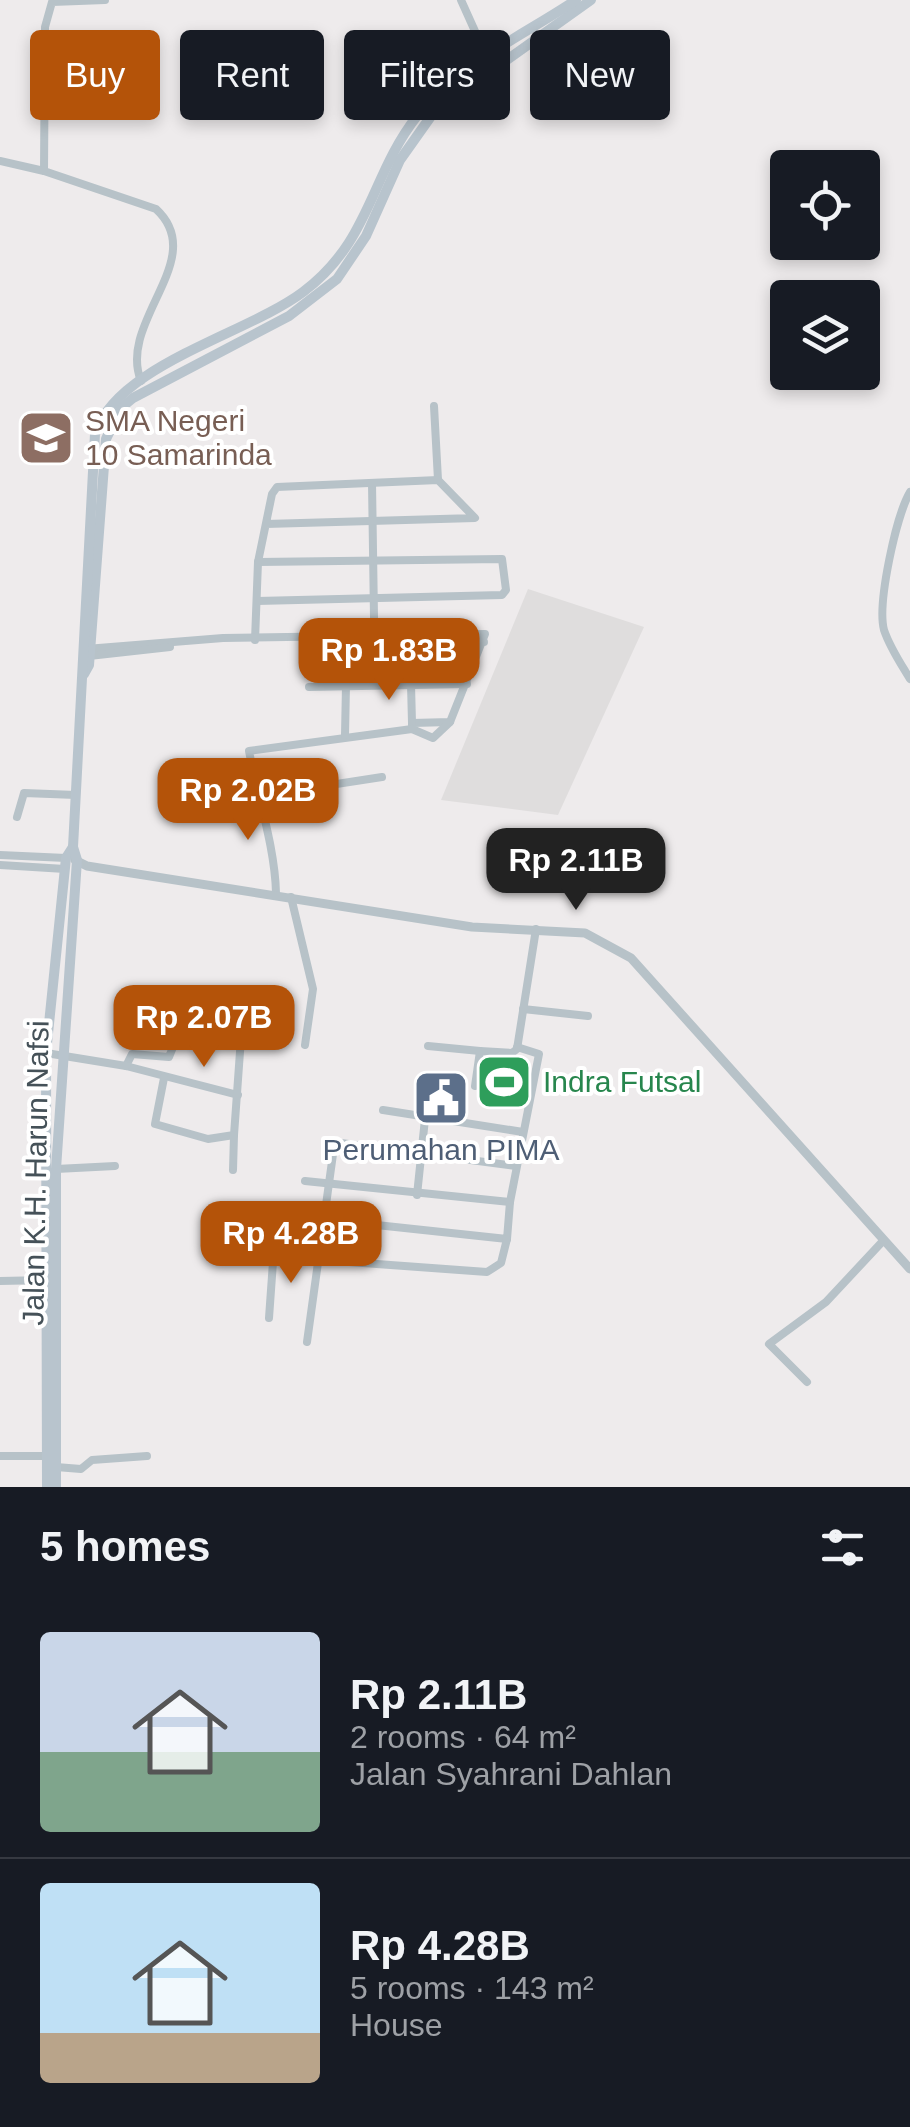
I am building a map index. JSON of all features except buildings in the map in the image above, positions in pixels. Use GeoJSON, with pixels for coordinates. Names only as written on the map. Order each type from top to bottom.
{"type":"FeatureCollection","features":[{"type":"Feature","properties":{"kind":"main road"},"geometry":{"type":"LineString","coordinates":[[510,42],[576,0]]}},
{"type":"Feature","properties":{"kind":"main road"},"geometry":{"type":"LineString","coordinates":[[510,57],[591,0]]}},
{"type":"Feature","properties":{"kind":"main road"},"geometry":{"type":"LineString","coordinates":[[86,652],[95,434],[106,408],[142,382],[261,324],[329,270],[362,228],[396,147],[414,120]]}},
{"type":"Feature","properties":{"kind":"main road"},"geometry":{"type":"LineString","coordinates":[[74,865],[84,674],[104,456],[111,425],[134,398],[337,280],[366,236],[400,160],[429,120]]}},
{"type":"Feature","properties":{"kind":"main road","name":"Jalan K.H. Harun Nafsi"},"geometry":{"type":"LineString","coordinates":[[56,1487],[46,1052],[74,865]]}},
{"type":"Feature","properties":{"kind":"main road","name":"Jalan K.H. Harun Nafsi"},"geometry":{"type":"LineString","coordinates":[[47,1487],[47,1280],[53,1266],[61,1054],[74,865]]}},
{"type":"Feature","properties":{"kind":"street"},"geometry":{"type":"LineString","coordinates":[[44,171],[45,27],[52,2],[105,0]]}},
{"type":"Feature","properties":{"kind":"street"},"geometry":{"type":"LineString","coordinates":[[461,0],[473,30]]}},
{"type":"Feature","properties":{"kind":"street"},"geometry":{"type":"LineString","coordinates":[[0,161],[44,171],[156,209],[169,221],[174,234],[174,258],[140,330],[136,368],[142,382]]}},
{"type":"Feature","properties":{"kind":"street"},"geometry":{"type":"LineString","coordinates":[[266,524],[475,518],[438,480],[434,406]]}},
{"type":"Feature","properties":{"kind":"street"},"geometry":{"type":"LineString","coordinates":[[255,639],[258,562],[272,494],[280,486],[438,480]]}},
{"type":"Feature","properties":{"kind":"street"},"geometry":{"type":"LineString","coordinates":[[372,483],[376,684]]}},
{"type":"Feature","properties":{"kind":"street"},"geometry":{"type":"LineString","coordinates":[[910,492],[902,510],[882,608],[884,628],[910,680]]}},
{"type":"Feature","properties":{"kind":"street"},"geometry":{"type":"LineString","coordinates":[[258,562],[502,559],[506,590],[502,596],[258,601]]}},
{"type":"Feature","properties":{"kind":"street"},"geometry":{"type":"LineString","coordinates":[[86,652],[255,639],[484,638],[450,722],[433,738],[412,726]]}},
{"type":"Feature","properties":{"kind":"street"},"geometry":{"type":"LineString","coordinates":[[411,684],[412,726]]}},
{"type":"Feature","properties":{"kind":"street"},"geometry":{"type":"LineString","coordinates":[[309,686],[468,684]]}},
{"type":"Feature","properties":{"kind":"street"},"geometry":{"type":"LineString","coordinates":[[345,735],[346,685]]}},
{"type":"Feature","properties":{"kind":"street"},"geometry":{"type":"LineString","coordinates":[[276,890],[274,858],[265,836],[250,750],[450,722]]}},
{"type":"Feature","properties":{"kind":"street"},"geometry":{"type":"LineString","coordinates":[[196,801],[201,806],[382,777]]}},
{"type":"Feature","properties":{"kind":"street"},"geometry":{"type":"LineString","coordinates":[[18,817],[24,793],[76,795]]}},
{"type":"Feature","properties":{"kind":"street"},"geometry":{"type":"LineString","coordinates":[[0,855],[276,890],[290,896],[472,927],[585,933],[631,958],[910,1269]]}},
{"type":"Feature","properties":{"kind":"street"},"geometry":{"type":"LineString","coordinates":[[0,865],[74,865]]}},
{"type":"Feature","properties":{"kind":"street"},"geometry":{"type":"LineString","coordinates":[[290,896],[312,989],[305,1045]]}},
{"type":"Feature","properties":{"kind":"street"},"geometry":{"type":"LineString","coordinates":[[428,1046],[512,1053],[517,1046],[536,929]]}},
{"type":"Feature","properties":{"kind":"street"},"geometry":{"type":"LineString","coordinates":[[523,1009],[588,1016]]}},
{"type":"Feature","properties":{"kind":"street"},"geometry":{"type":"LineString","coordinates":[[126,1066],[132,1054],[169,1057],[185,1017]]}},
{"type":"Feature","properties":{"kind":"street"},"geometry":{"type":"LineString","coordinates":[[233,1170],[242,1024]]}},
{"type":"Feature","properties":{"kind":"street"},"geometry":{"type":"LineString","coordinates":[[270,1318],[276,1258],[487,1272],[502,1263],[516,1166],[539,1054],[517,1046]]}},
{"type":"Feature","properties":{"kind":"street"},"geometry":{"type":"LineString","coordinates":[[476,1086],[480,1050]]}},
{"type":"Feature","properties":{"kind":"street"},"geometry":{"type":"LineString","coordinates":[[46,1052],[126,1066],[238,1095]]}},
{"type":"Feature","properties":{"kind":"street"},"geometry":{"type":"LineString","coordinates":[[164,1078],[154,1124],[208,1139],[234,1136]]}},
{"type":"Feature","properties":{"kind":"street"},"geometry":{"type":"LineString","coordinates":[[383,1110],[523,1132]]}},
{"type":"Feature","properties":{"kind":"street"},"geometry":{"type":"LineString","coordinates":[[417,1194],[426,1119]]}},
{"type":"Feature","properties":{"kind":"street"},"geometry":{"type":"LineString","coordinates":[[307,1342],[332,1149],[341,1143],[516,1166]]}},
{"type":"Feature","properties":{"kind":"street"},"geometry":{"type":"LineString","coordinates":[[56,1170],[115,1166]]}},
{"type":"Feature","properties":{"kind":"street"},"geometry":{"type":"LineString","coordinates":[[306,1182],[510,1202]]}},
{"type":"Feature","properties":{"kind":"street"},"geometry":{"type":"LineString","coordinates":[[274,1214],[507,1239]]}},
{"type":"Feature","properties":{"kind":"street"},"geometry":{"type":"LineString","coordinates":[[807,1382],[769,1344],[826,1302],[882,1242]]}},
{"type":"Feature","properties":{"kind":"street"},"geometry":{"type":"LineString","coordinates":[[0,1281],[47,1280]]}},
{"type":"Feature","properties":{"kind":"street"},"geometry":{"type":"LineString","coordinates":[[0,1456],[47,1456]]}},
{"type":"Feature","properties":{"kind":"street"},"geometry":{"type":"LineString","coordinates":[[56,1467],[81,1470],[92,1460],[148,1456]]}},
{"type":"Feature","properties":{"kind":"shaded area"},"geometry":{"type":"Polygon","coordinates":[[[528,589],[644,627],[558,815],[441,800],[528,589]]]}},
{"type":"Feature","properties":{"kind":"place","name":"SMA Negeri 10 Samarinda"},"geometry":{"type":"Point","coordinates":[46,438]}},
{"type":"Feature","properties":{"kind":"place","name":"Indra Futsal"},"geometry":{"type":"Point","coordinates":[504,1082]}},
{"type":"Feature","properties":{"kind":"place","name":"Perumahan PIMA"},"geometry":{"type":"Point","coordinates":[441,1098]}}]}
